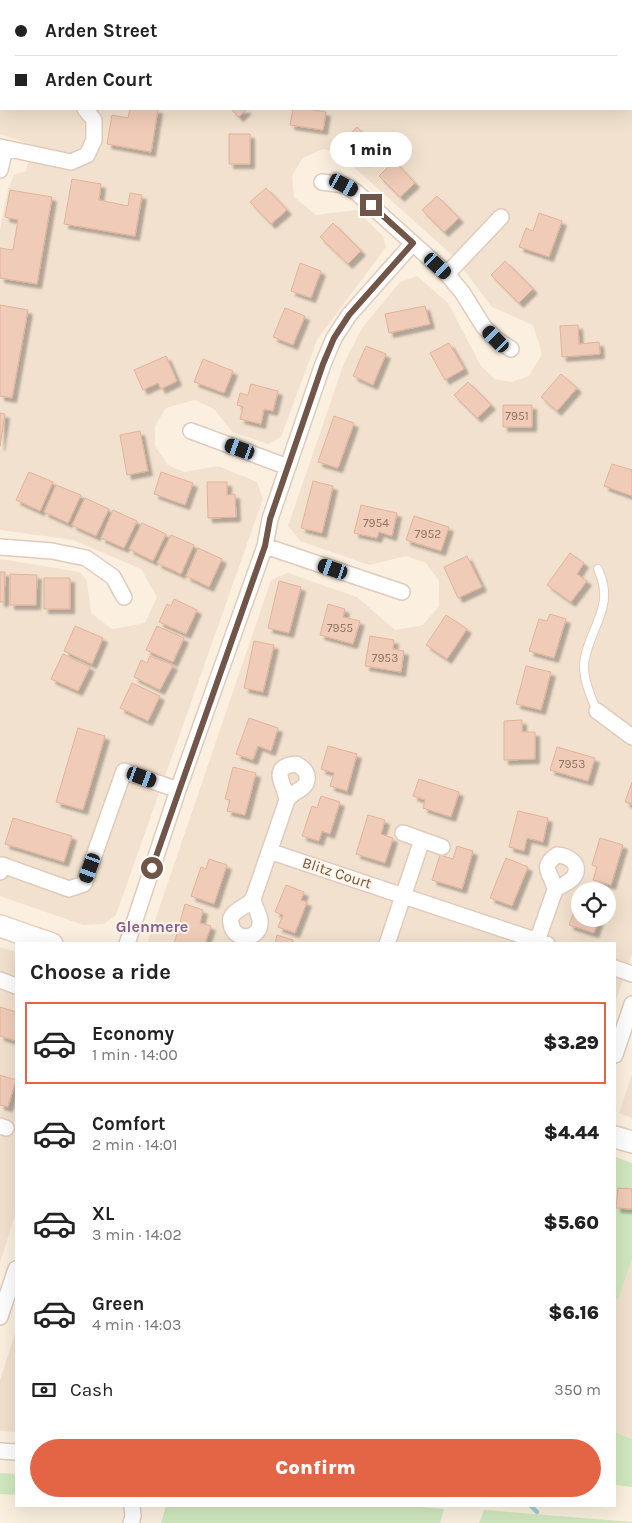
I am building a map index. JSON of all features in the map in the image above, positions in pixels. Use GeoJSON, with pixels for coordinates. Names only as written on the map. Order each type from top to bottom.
{"type":"FeatureCollection","features":[{"type":"Feature","properties":{"kind":"street"},"geometry":{"type":"LineString","coordinates":[[0,170],[2,148],[71,162],[87,155],[94,140],[94,120],[86,110]]}},
{"type":"Feature","properties":{"kind":"street"},"geometry":{"type":"LineString","coordinates":[[322,182],[344,185],[356,192],[446,274],[462,292],[484,327],[496,339],[511,349]]}},
{"type":"Feature","properties":{"kind":"street"},"geometry":{"type":"LineString","coordinates":[[446,274],[501,217]]}},
{"type":"Feature","properties":{"kind":"street"},"geometry":{"type":"LineString","coordinates":[[127,942],[178,790],[265,546],[270,519],[323,364],[334,338],[349,315],[413,243]]}},
{"type":"Feature","properties":{"kind":"street"},"geometry":{"type":"LineString","coordinates":[[191,431],[288,467]]}},
{"type":"Feature","properties":{"kind":"street"},"geometry":{"type":"LineString","coordinates":[[265,546],[402,592]]}},
{"type":"Feature","properties":{"kind":"street"},"geometry":{"type":"LineString","coordinates":[[0,547],[52,551],[86,558],[113,577],[124,597]]}},
{"type":"Feature","properties":{"kind":"street"},"geometry":{"type":"LineString","coordinates":[[597,711],[632,737]]}},
{"type":"Feature","properties":{"kind":"street"},"geometry":{"type":"LineString","coordinates":[[0,872],[2,865],[69,888],[84,884],[124,771],[178,790]]}},
{"type":"Feature","properties":{"kind":"street"},"geometry":{"type":"LineString","coordinates":[[253,899],[286,800]]}},
{"type":"Feature","properties":{"kind":"street"},"geometry":{"type":"LineString","coordinates":[[403,833],[442,847]]}},
{"type":"Feature","properties":{"kind":"street"},"geometry":{"type":"LineString","coordinates":[[388,942],[422,840]]}},
{"type":"Feature","properties":{"kind":"street","name":"Blitz Court"},"geometry":{"type":"LineString","coordinates":[[269,851],[404,894],[537,942]]}},
{"type":"Feature","properties":{"kind":"street","name":"Blitz Court"},"geometry":{"type":"LineString","coordinates":[[540,942],[555,890]]}},
{"type":"Feature","properties":{"kind":"street"},"geometry":{"type":"LineString","coordinates":[[0,926],[46,942]]}},
{"type":"Feature","properties":{"kind":"street"},"geometry":{"type":"LineString","coordinates":[[616,968],[632,974]]}},
{"type":"Feature","properties":{"kind":"street"},"geometry":{"type":"LineString","coordinates":[[0,980],[15,986]]}},
{"type":"Feature","properties":{"kind":"street"},"geometry":{"type":"LineString","coordinates":[[616,1052],[632,1004]]}},
{"type":"Feature","properties":{"kind":"street"},"geometry":{"type":"LineString","coordinates":[[616,1137],[632,1142]]}},
{"type":"Feature","properties":{"kind":"street"},"geometry":{"type":"LineString","coordinates":[[0,1317],[15,1272]]}},
{"type":"Feature","properties":{"kind":"street"},"geometry":{"type":"LineString","coordinates":[[0,1451],[15,1452]]}},
{"type":"Feature","properties":{"kind":"street"},"geometry":{"type":"LineString","coordinates":[[131,1523],[133,1516],[132,1507]]}},
{"type":"Feature","properties":{"kind":"lane"},"geometry":{"type":"LineString","coordinates":[[597,711],[587,688],[584,666],[589,644],[604,601],[604,585],[598,569]]}},
{"type":"Feature","properties":{"kind":"shaded area"},"geometry":{"type":"Polygon","coordinates":[[[0,110],[632,110],[632,954],[616,1000],[616,942],[148,942],[271,580],[288,573],[357,597],[395,630],[423,625],[439,606],[439,581],[426,563],[406,556],[369,565],[300,541],[288,526],[344,363],[362,328],[400,282],[417,276],[448,303],[481,366],[495,379],[512,382],[529,376],[542,354],[533,325],[492,307],[453,256],[337,152],[323,149],[303,158],[292,176],[294,197],[316,215],[356,210],[383,236],[386,247],[317,340],[281,437],[268,444],[232,432],[214,409],[194,400],[166,408],[155,426],[155,446],[168,465],[184,472],[218,466],[257,482],[263,499],[116,915],[104,924],[83,925],[0,896],[0,559],[80,572],[87,581],[91,613],[112,629],[145,623],[157,597],[141,569],[73,540],[0,530],[0,229],[8,189],[14,175],[26,171],[32,145],[0,134],[0,110]]]}},
{"type":"Feature","properties":{"kind":"shaded area"},"geometry":{"type":"Polygon","coordinates":[[[0,947],[15,952],[15,1215],[0,1263],[0,947]]]}},
{"type":"Feature","properties":{"kind":"shaded area"},"geometry":{"type":"Polygon","coordinates":[[[632,1074],[632,1118],[619,1113],[632,1074]]]}},
{"type":"Feature","properties":{"kind":"shaded area"},"geometry":{"type":"Polygon","coordinates":[[[632,1259],[632,1439],[616,1432],[616,1299],[618,1300],[632,1259]]]}},
{"type":"Feature","properties":{"kind":"shaded area"},"geometry":{"type":"Polygon","coordinates":[[[15,1333],[15,1432],[0,1431],[0,1380],[15,1333]]]}},
{"type":"Feature","properties":{"kind":"green space"},"geometry":{"type":"Polygon","coordinates":[[[616,1157],[632,1163],[632,1259],[618,1300],[616,1299],[616,1157]]]}},
{"type":"Feature","properties":{"kind":"green space"},"geometry":{"type":"Polygon","coordinates":[[[616,1432],[632,1439],[632,1487],[616,1485],[616,1432]]]}},
{"type":"Feature","properties":{"kind":"green space"},"geometry":{"type":"Polygon","coordinates":[[[0,1473],[15,1474],[15,1495],[0,1494],[0,1473]]]}},
{"type":"Feature","properties":{"kind":"green space"},"geometry":{"type":"Polygon","coordinates":[[[166,1507],[421,1507],[444,1509],[440,1523],[161,1523],[166,1507]]]}},
{"type":"Feature","properties":{"kind":"green space"},"geometry":{"type":"Polygon","coordinates":[[[484,1510],[632,1522],[632,1523],[479,1523],[484,1510]]]}},
{"type":"Feature","properties":{"kind":"building"},"geometry":{"type":"Polygon","coordinates":[[[130,110],[158,110],[151,152],[107,144],[112,115],[128,118],[130,110]]]}},
{"type":"Feature","properties":{"kind":"building"},"geometry":{"type":"Polygon","coordinates":[[[232,110],[246,110],[239,117],[232,110]]]}},
{"type":"Feature","properties":{"kind":"building"},"geometry":{"type":"Polygon","coordinates":[[[293,110],[326,112],[323,130],[290,125],[293,110]]]}},
{"type":"Feature","properties":{"kind":"building"},"geometry":{"type":"Polygon","coordinates":[[[357,127],[378,147],[364,162],[342,142],[357,127]]]}},
{"type":"Feature","properties":{"kind":"building"},"geometry":{"type":"Polygon","coordinates":[[[229,134],[250,134],[250,164],[229,164],[229,134]]]}},
{"type":"Feature","properties":{"kind":"building"},"geometry":{"type":"Polygon","coordinates":[[[394,161],[415,183],[400,197],[379,176],[394,161]]]}},
{"type":"Feature","properties":{"kind":"building"},"geometry":{"type":"Polygon","coordinates":[[[72,179],[101,184],[99,200],[128,206],[130,193],[142,195],[135,236],[64,224],[72,179]]]}},
{"type":"Feature","properties":{"kind":"building"},"geometry":{"type":"Polygon","coordinates":[[[266,188],[287,210],[271,224],[250,202],[266,188]]]}},
{"type":"Feature","properties":{"kind":"building"},"geometry":{"type":"Polygon","coordinates":[[[10,190],[52,197],[37,284],[0,278],[0,248],[13,250],[18,220],[5,217],[10,190]]]}},
{"type":"Feature","properties":{"kind":"building"},"geometry":{"type":"Polygon","coordinates":[[[437,196],[459,218],[444,232],[422,210],[437,196]]]}},
{"type":"Feature","properties":{"kind":"building"},"geometry":{"type":"Polygon","coordinates":[[[539,213],[562,221],[549,257],[519,247],[526,228],[533,231],[539,213]]]}},
{"type":"Feature","properties":{"kind":"building"},"geometry":{"type":"Polygon","coordinates":[[[333,223],[361,251],[348,264],[320,237],[333,223]]]}},
{"type":"Feature","properties":{"kind":"building"},"geometry":{"type":"Polygon","coordinates":[[[505,261],[533,289],[519,303],[491,275],[505,261]]]}},
{"type":"Feature","properties":{"kind":"building"},"geometry":{"type":"Polygon","coordinates":[[[300,263],[321,271],[311,298],[291,291],[300,263]]]}},
{"type":"Feature","properties":{"kind":"building"},"geometry":{"type":"Polygon","coordinates":[[[0,305],[28,310],[12,398],[0,396],[0,305]]]}},
{"type":"Feature","properties":{"kind":"building"},"geometry":{"type":"Polygon","coordinates":[[[425,306],[430,324],[389,333],[385,314],[425,306]]]}},
{"type":"Feature","properties":{"kind":"building"},"geometry":{"type":"Polygon","coordinates":[[[285,308],[305,316],[293,345],[273,337],[285,308]]]}},
{"type":"Feature","properties":{"kind":"building"},"geometry":{"type":"Polygon","coordinates":[[[578,325],[579,344],[599,342],[600,354],[562,357],[560,326],[578,325]]]}},
{"type":"Feature","properties":{"kind":"building"},"geometry":{"type":"Polygon","coordinates":[[[449,343],[464,369],[445,380],[430,353],[449,343]]]}},
{"type":"Feature","properties":{"kind":"building"},"geometry":{"type":"Polygon","coordinates":[[[366,346],[386,354],[373,385],[353,376],[366,346]]]}},
{"type":"Feature","properties":{"kind":"building"},"geometry":{"type":"Polygon","coordinates":[[[166,356],[177,381],[161,389],[158,383],[143,390],[134,370],[166,356]]]}},
{"type":"Feature","properties":{"kind":"building"},"geometry":{"type":"Polygon","coordinates":[[[203,359],[233,371],[224,393],[194,382],[203,359]]]}},
{"type":"Feature","properties":{"kind":"building"},"geometry":{"type":"Polygon","coordinates":[[[561,374],[577,388],[557,411],[541,397],[561,374]]]}},
{"type":"Feature","properties":{"kind":"building"},"geometry":{"type":"Polygon","coordinates":[[[468,382],[491,405],[477,418],[454,395],[468,382]]]}},
{"type":"Feature","properties":{"kind":"building"},"geometry":{"type":"Polygon","coordinates":[[[251,384],[278,391],[273,411],[264,409],[261,424],[240,419],[243,407],[237,405],[240,393],[248,395],[251,384]]]}},
{"type":"Feature","properties":{"kind":"building"},"geometry":{"type":"Polygon","coordinates":[[[503,405],[532,405],[532,427],[503,427],[503,405]]]}},
{"type":"Feature","properties":{"kind":"building"},"geometry":{"type":"Polygon","coordinates":[[[0,413],[5,414],[0,446],[0,413]]]}},
{"type":"Feature","properties":{"kind":"building"},"geometry":{"type":"Polygon","coordinates":[[[334,416],[354,423],[338,468],[318,462],[334,416]]]}},
{"type":"Feature","properties":{"kind":"building"},"geometry":{"type":"Polygon","coordinates":[[[140,431],[148,471],[127,475],[120,435],[140,431]]]}},
{"type":"Feature","properties":{"kind":"building"},"geometry":{"type":"Polygon","coordinates":[[[612,464],[632,470],[632,496],[604,486],[612,464]]]}},
{"type":"Feature","properties":{"kind":"building"},"geometry":{"type":"Polygon","coordinates":[[[29,472],[53,482],[40,511],[16,500],[29,472]]]}},
{"type":"Feature","properties":{"kind":"building"},"geometry":{"type":"Polygon","coordinates":[[[161,472],[193,483],[185,505],[154,494],[161,472]]]}},
{"type":"Feature","properties":{"kind":"building"},"geometry":{"type":"Polygon","coordinates":[[[313,481],[333,486],[322,533],[301,528],[313,481]]]}},
{"type":"Feature","properties":{"kind":"building"},"geometry":{"type":"Polygon","coordinates":[[[207,482],[227,482],[227,495],[235,494],[236,517],[208,518],[207,482]]]}},
{"type":"Feature","properties":{"kind":"building"},"geometry":{"type":"Polygon","coordinates":[[[56,485],[81,495],[68,523],[44,512],[56,485]]]}},
{"type":"Feature","properties":{"kind":"building"},"geometry":{"type":"Polygon","coordinates":[[[85,498],[109,509],[96,536],[72,525],[85,498]]]}},
{"type":"Feature","properties":{"kind":"building"},"geometry":{"type":"Polygon","coordinates":[[[361,505],[397,513],[392,536],[379,532],[377,538],[354,533],[361,505]]]}},
{"type":"Feature","properties":{"kind":"building"},"geometry":{"type":"Polygon","coordinates":[[[113,510],[137,521],[124,548],[101,538],[113,510]]]}},
{"type":"Feature","properties":{"kind":"building"},"geometry":{"type":"Polygon","coordinates":[[[414,516],[449,527],[441,551],[406,540],[414,516]]]}},
{"type":"Feature","properties":{"kind":"building"},"geometry":{"type":"Polygon","coordinates":[[[142,523],[166,534],[153,561],[129,549],[142,523]]]}},
{"type":"Feature","properties":{"kind":"building"},"geometry":{"type":"Polygon","coordinates":[[[171,535],[194,545],[181,574],[157,563],[171,535]]]}},
{"type":"Feature","properties":{"kind":"building"},"geometry":{"type":"Polygon","coordinates":[[[198,548],[222,559],[209,587],[186,576],[198,548]]]}},
{"type":"Feature","properties":{"kind":"building"},"geometry":{"type":"Polygon","coordinates":[[[570,553],[584,563],[577,574],[587,581],[571,602],[547,585],[570,553]]]}},
{"type":"Feature","properties":{"kind":"building"},"geometry":{"type":"Polygon","coordinates":[[[467,556],[482,587],[458,598],[444,567],[467,556]]]}},
{"type":"Feature","properties":{"kind":"building"},"geometry":{"type":"Polygon","coordinates":[[[0,572],[5,572],[4,602],[0,602],[0,572]]]}},
{"type":"Feature","properties":{"kind":"building"},"geometry":{"type":"Polygon","coordinates":[[[10,574],[37,575],[36,605],[10,605],[10,574]]]}},
{"type":"Feature","properties":{"kind":"building"},"geometry":{"type":"Polygon","coordinates":[[[44,578],[70,578],[70,609],[44,609],[44,578]]]}},
{"type":"Feature","properties":{"kind":"building"},"geometry":{"type":"Polygon","coordinates":[[[279,581],[301,587],[289,633],[268,628],[279,581]]]}},
{"type":"Feature","properties":{"kind":"building"},"geometry":{"type":"Polygon","coordinates":[[[174,599],[197,610],[186,634],[159,622],[167,604],[171,606],[174,599]]]}},
{"type":"Feature","properties":{"kind":"building"},"geometry":{"type":"Polygon","coordinates":[[[328,604],[345,609],[343,617],[360,621],[353,644],[320,635],[328,604]]]}},
{"type":"Feature","properties":{"kind":"building"},"geometry":{"type":"Polygon","coordinates":[[[550,614],[566,619],[554,658],[529,651],[539,619],[547,621],[550,614]]]}},
{"type":"Feature","properties":{"kind":"building"},"geometry":{"type":"Polygon","coordinates":[[[446,615],[467,629],[447,659],[426,645],[446,615]]]}},
{"type":"Feature","properties":{"kind":"building"},"geometry":{"type":"Polygon","coordinates":[[[75,626],[103,638],[92,664],[64,651],[75,626]]]}},
{"type":"Feature","properties":{"kind":"building"},"geometry":{"type":"Polygon","coordinates":[[[157,626],[184,638],[173,662],[146,650],[157,626]]]}},
{"type":"Feature","properties":{"kind":"building"},"geometry":{"type":"Polygon","coordinates":[[[370,636],[394,640],[393,649],[404,651],[401,672],[365,666],[370,636]]]}},
{"type":"Feature","properties":{"kind":"building"},"geometry":{"type":"Polygon","coordinates":[[[254,641],[274,645],[263,692],[244,688],[254,641]]]}},
{"type":"Feature","properties":{"kind":"building"},"geometry":{"type":"Polygon","coordinates":[[[63,654],[90,667],[78,691],[51,679],[63,654]]]}},
{"type":"Feature","properties":{"kind":"building"},"geometry":{"type":"Polygon","coordinates":[[[150,656],[173,665],[160,690],[134,677],[141,660],[147,663],[150,656]]]}},
{"type":"Feature","properties":{"kind":"building"},"geometry":{"type":"Polygon","coordinates":[[[526,666],[551,672],[541,710],[516,704],[526,666]]]}},
{"type":"Feature","properties":{"kind":"building"},"geometry":{"type":"Polygon","coordinates":[[[132,683],[160,696],[148,721],[120,708],[132,683]]]}},
{"type":"Feature","properties":{"kind":"building"},"geometry":{"type":"Polygon","coordinates":[[[249,718],[278,728],[271,751],[258,746],[253,760],[236,754],[249,718]]]}},
{"type":"Feature","properties":{"kind":"building"},"geometry":{"type":"Polygon","coordinates":[[[522,720],[522,732],[535,732],[535,759],[504,760],[504,721],[522,720]]]}},
{"type":"Feature","properties":{"kind":"building"},"geometry":{"type":"Polygon","coordinates":[[[78,728],[105,736],[83,810],[56,802],[78,728]]]}},
{"type":"Feature","properties":{"kind":"building"},"geometry":{"type":"Polygon","coordinates":[[[328,746],[357,754],[347,791],[330,786],[334,773],[321,769],[328,746]]]}},
{"type":"Feature","properties":{"kind":"building"},"geometry":{"type":"Polygon","coordinates":[[[557,747],[595,758],[588,781],[550,770],[557,747]]]}},
{"type":"Feature","properties":{"kind":"building"},"geometry":{"type":"Polygon","coordinates":[[[233,767],[256,773],[245,815],[227,811],[230,800],[225,799],[233,767]]]}},
{"type":"Feature","properties":{"kind":"building"},"geometry":{"type":"Polygon","coordinates":[[[419,779],[459,792],[451,817],[423,808],[425,800],[413,796],[419,779]]]}},
{"type":"Feature","properties":{"kind":"building"},"geometry":{"type":"Polygon","coordinates":[[[632,782],[632,804],[625,802],[632,782]]]}},
{"type":"Feature","properties":{"kind":"building"},"geometry":{"type":"Polygon","coordinates":[[[321,796],[340,802],[330,834],[322,831],[319,841],[302,836],[312,806],[317,808],[321,796]]]}},
{"type":"Feature","properties":{"kind":"building"},"geometry":{"type":"Polygon","coordinates":[[[518,811],[548,818],[543,842],[527,838],[524,851],[509,847],[518,811]]]}},
{"type":"Feature","properties":{"kind":"building"},"geometry":{"type":"Polygon","coordinates":[[[368,815],[385,820],[381,834],[393,838],[385,863],[356,854],[368,815]]]}},
{"type":"Feature","properties":{"kind":"building"},"geometry":{"type":"Polygon","coordinates":[[[13,818],[72,836],[64,862],[5,844],[13,818]]]}},
{"type":"Feature","properties":{"kind":"building"},"geometry":{"type":"Polygon","coordinates":[[[600,838],[623,845],[612,882],[593,880],[597,867],[592,865],[600,838]]]}},
{"type":"Feature","properties":{"kind":"building"},"geometry":{"type":"Polygon","coordinates":[[[457,846],[473,851],[462,889],[432,880],[440,855],[453,859],[457,846]]]}},
{"type":"Feature","properties":{"kind":"building"},"geometry":{"type":"Polygon","coordinates":[[[506,858],[528,867],[512,906],[490,898],[506,858]]]}},
{"type":"Feature","properties":{"kind":"building"},"geometry":{"type":"Polygon","coordinates":[[[209,859],[227,865],[214,904],[191,896],[201,867],[206,869],[209,859]]]}},
{"type":"Feature","properties":{"kind":"building"},"geometry":{"type":"Polygon","coordinates":[[[286,885],[304,892],[301,900],[307,902],[295,933],[278,927],[283,915],[275,912],[286,885]]]}},
{"type":"Feature","properties":{"kind":"building"},"geometry":{"type":"Polygon","coordinates":[[[185,904],[203,910],[200,923],[211,926],[206,942],[175,942],[185,904]]]}},
{"type":"Feature","properties":{"kind":"building"},"geometry":{"type":"Polygon","coordinates":[[[575,927],[596,927],[594,933],[575,927]]]}},
{"type":"Feature","properties":{"kind":"building"},"geometry":{"type":"Polygon","coordinates":[[[277,935],[293,940],[292,942],[275,942],[277,935]]]}},
{"type":"Feature","properties":{"kind":"building"},"geometry":{"type":"Polygon","coordinates":[[[0,1007],[15,1012],[15,1041],[0,1036],[0,1007]]]}},
{"type":"Feature","properties":{"kind":"building"},"geometry":{"type":"Polygon","coordinates":[[[0,1075],[15,1080],[15,1083],[8,1107],[0,1105],[0,1075]]]}},
{"type":"Feature","properties":{"kind":"building"},"geometry":{"type":"Polygon","coordinates":[[[618,1188],[632,1189],[632,1209],[616,1208],[618,1188]]]}},
{"type":"Feature","properties":{"kind":"waterway"},"geometry":{"type":"LineString","coordinates":[[532,1507],[537,1512]]}},
{"type":"Feature","properties":{"kind":"district","name":"Glenmere"},"geometry":{"type":"Point","coordinates":[152,926]}},
{"type":"Feature","properties":{"kind":"route"},"geometry":{"type":"LineString","coordinates":[[152,868],[265,546],[270,519],[323,364],[334,338],[349,315],[413,243],[371,205]]}}]}
